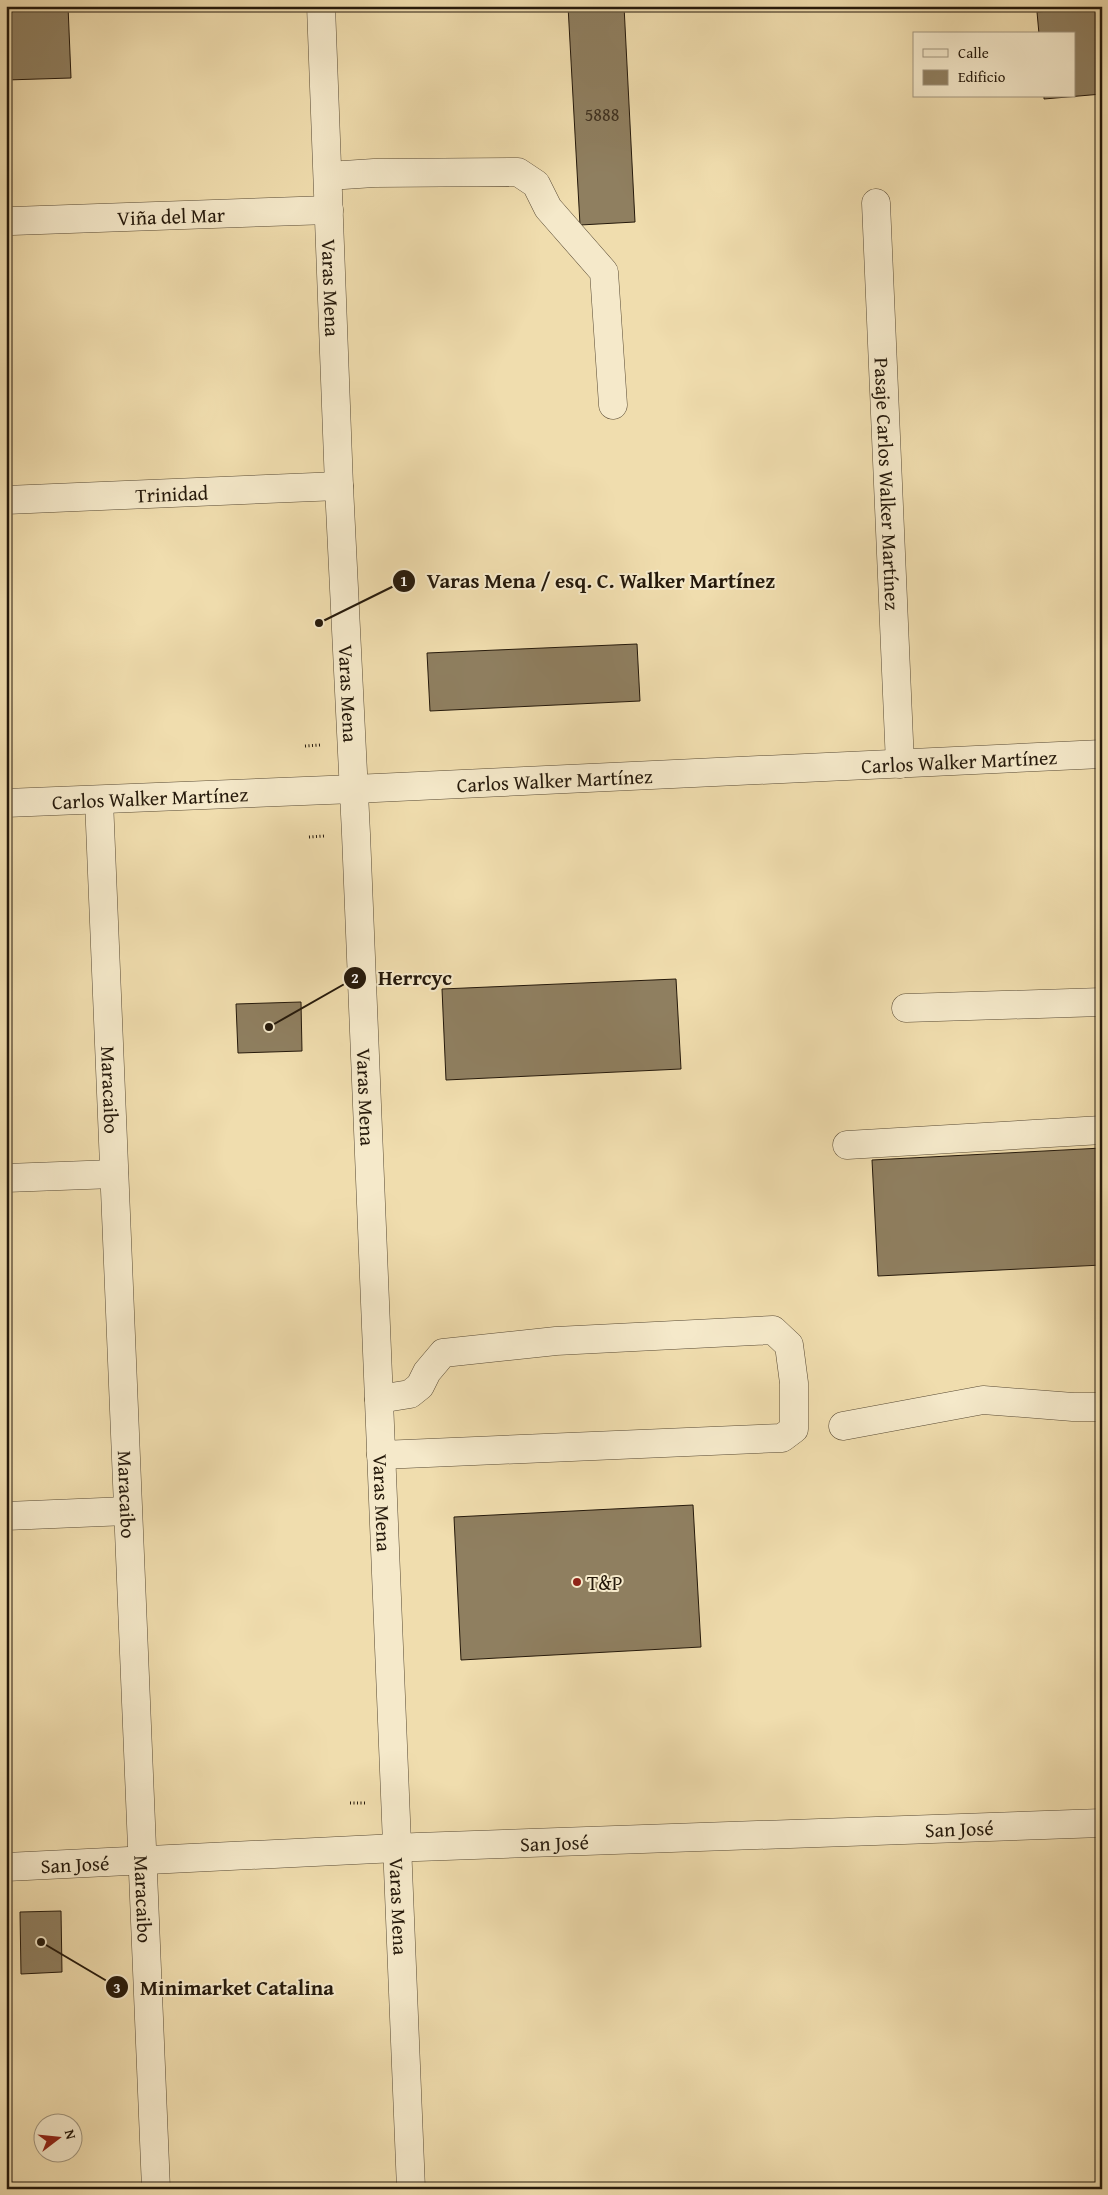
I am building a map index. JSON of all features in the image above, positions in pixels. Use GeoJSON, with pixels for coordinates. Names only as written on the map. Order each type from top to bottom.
{"type":"FeatureCollection","features":[{"type":"Feature","properties":{"kind":"street","name":"Varas Mena"},"geometry":{"type":"LineString","coordinates":[[321,6],[339,486],[354,789],[411,2189]]}},
{"type":"Feature","properties":{"kind":"street"},"geometry":{"type":"LineString","coordinates":[[328,176],[374,172],[518,172],[536,184],[548,208],[604,272],[613,405]]}},
{"type":"Feature","properties":{"kind":"street","name":"Pasaje Carlos Walker Martínez"},"geometry":{"type":"LineString","coordinates":[[876,203],[900,764]]}},
{"type":"Feature","properties":{"kind":"street","name":"Viña del Mar"},"geometry":{"type":"LineString","coordinates":[[12,220],[329,210]]}},
{"type":"Feature","properties":{"kind":"street","name":"Trinidad"},"geometry":{"type":"LineString","coordinates":[[6,500],[339,486]]}},
{"type":"Feature","properties":{"kind":"street","name":"Carlos Walker Martínez"},"geometry":{"type":"LineString","coordinates":[[6,803],[354,789],[1102,754]]}},
{"type":"Feature","properties":{"kind":"street","name":"Maracaibo"},"geometry":{"type":"LineString","coordinates":[[99,800],[156,2189]]}},
{"type":"Feature","properties":{"kind":"street"},"geometry":{"type":"LineString","coordinates":[[906,1008],[1102,1002]]}},
{"type":"Feature","properties":{"kind":"street"},"geometry":{"type":"LineString","coordinates":[[847,1145],[1102,1130]]}},
{"type":"Feature","properties":{"kind":"street"},"geometry":{"type":"LineString","coordinates":[[6,1178],[114,1174]]}},
{"type":"Feature","properties":{"kind":"street"},"geometry":{"type":"LineString","coordinates":[[379,1399],[410,1394],[420,1386],[427,1372],[443,1353],[556,1341],[773,1330],[789,1344],[794,1383],[794,1429],[782,1438],[381,1455]]}},
{"type":"Feature","properties":{"kind":"street"},"geometry":{"type":"LineString","coordinates":[[843,1426],[983,1400],[1073,1407],[1102,1407]]}},
{"type":"Feature","properties":{"kind":"street"},"geometry":{"type":"LineString","coordinates":[[6,1516],[127,1511]]}},
{"type":"Feature","properties":{"kind":"street","name":"San José"},"geometry":{"type":"LineString","coordinates":[[6,1867],[397,1848],[1102,1823]]}},
{"type":"Feature","properties":{"kind":"building"},"geometry":{"type":"Polygon","coordinates":[[[6,6],[68,6],[71,78],[6,80],[6,6]]]}},
{"type":"Feature","properties":{"kind":"building"},"geometry":{"type":"Polygon","coordinates":[[[568,6],[624,6],[635,222],[580,225],[568,6]]]}},
{"type":"Feature","properties":{"kind":"building"},"geometry":{"type":"Polygon","coordinates":[[[1102,7],[1102,94],[1076,96],[1076,32],[1039,32],[1037,12],[1102,7]]]}},
{"type":"Feature","properties":{"kind":"building"},"geometry":{"type":"Polygon","coordinates":[[[637,644],[640,701],[430,711],[427,653],[637,644]]]}},
{"type":"Feature","properties":{"kind":"building"},"geometry":{"type":"Polygon","coordinates":[[[676,979],[681,1069],[446,1080],[442,989],[676,979]]]}},
{"type":"Feature","properties":{"kind":"building"},"geometry":{"type":"Polygon","coordinates":[[[301,1002],[302,1051],[238,1053],[236,1004],[301,1002]]]}},
{"type":"Feature","properties":{"kind":"building"},"geometry":{"type":"Polygon","coordinates":[[[1102,1148],[1102,1265],[878,1276],[872,1160],[1102,1148]]]}},
{"type":"Feature","properties":{"kind":"building","name":"T&P"},"geometry":{"type":"Polygon","coordinates":[[[693,1505],[701,1647],[461,1660],[454,1517],[693,1505]]]}},
{"type":"Feature","properties":{"kind":"building"},"geometry":{"type":"Polygon","coordinates":[[[61,1911],[62,1972],[21,1974],[20,1912],[61,1911]]]}},
{"type":"Feature","properties":{"kind":"place","name":"Varas Mena / esq. C. Walker Martínez"},"geometry":{"type":"Point","coordinates":[319,623]}},
{"type":"Feature","properties":{"kind":"place","name":"Herrcyc"},"geometry":{"type":"Point","coordinates":[269,1027]}},
{"type":"Feature","properties":{"kind":"place","name":"T&P"},"geometry":{"type":"Point","coordinates":[577,1582]}},
{"type":"Feature","properties":{"kind":"place","name":"Minimarket Catalina"},"geometry":{"type":"Point","coordinates":[41,1942]}}]}
